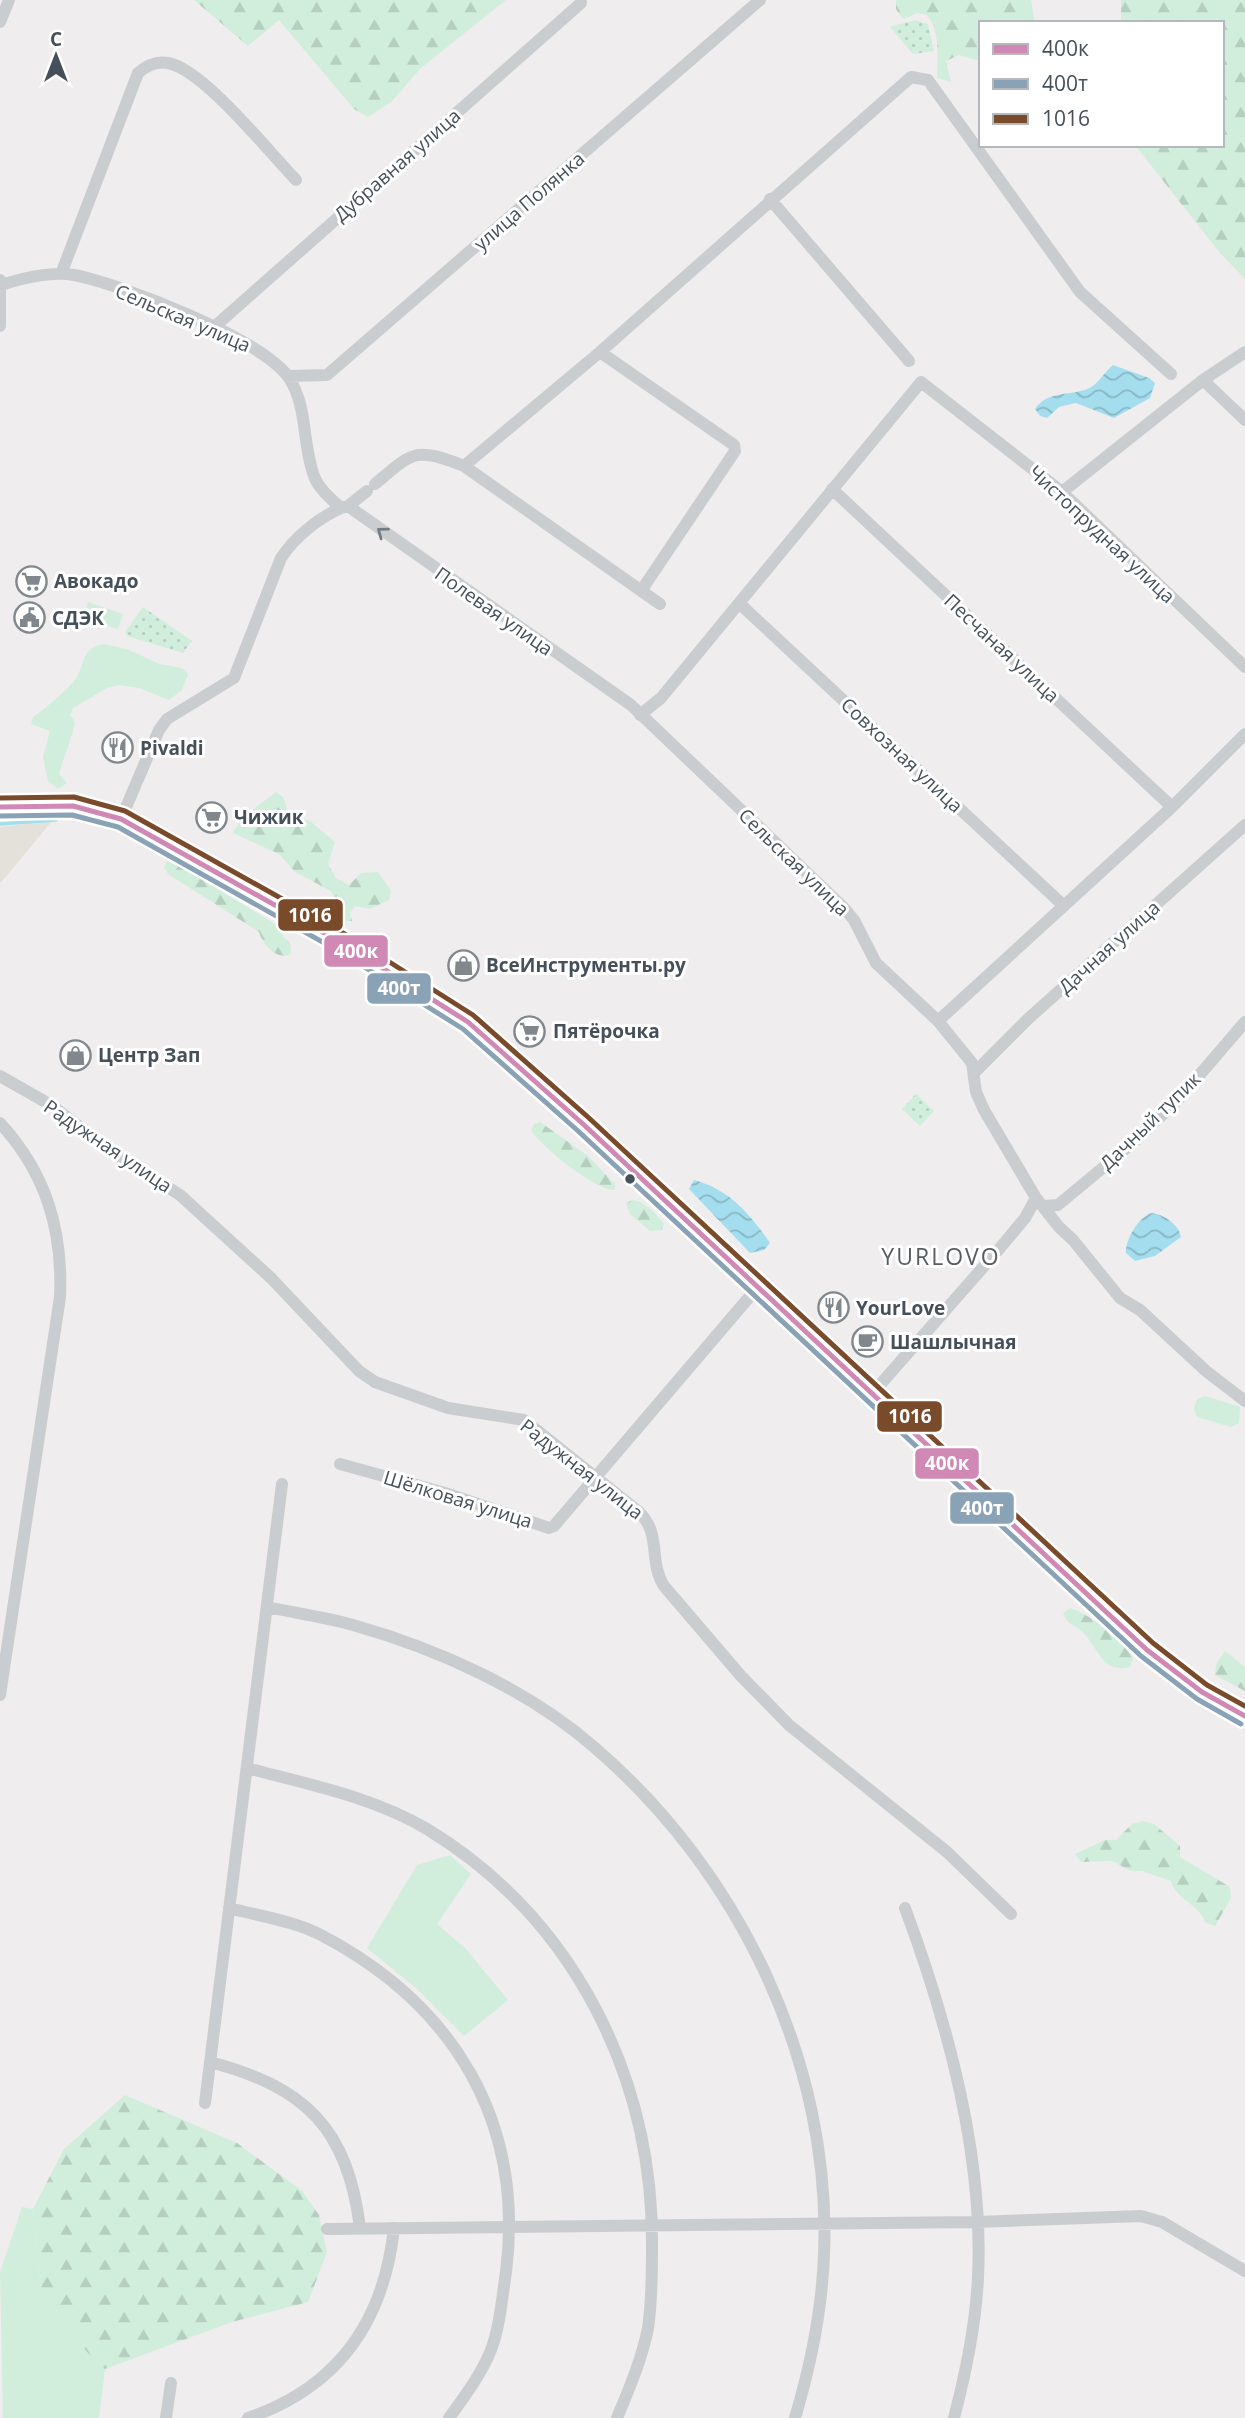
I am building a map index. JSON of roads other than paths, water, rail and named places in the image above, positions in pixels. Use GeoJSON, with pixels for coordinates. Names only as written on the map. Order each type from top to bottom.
{"type":"FeatureCollection","features":[{"type":"Feature","properties":{"kind":"main road"},"geometry":{"type":"LineString","coordinates":[[0,807],[73,806],[121,819],[346,945],[468,1022],[583,1124],[1147,1650],[1202,1692],[1245,1716]]}},
{"type":"Feature","properties":{"kind":"street"},"geometry":{"type":"LineString","coordinates":[[0,22],[9,0]]}},
{"type":"Feature","properties":{"kind":"street","name":"улица Полянка"},"geometry":{"type":"LineString","coordinates":[[288,376],[327,375],[760,0]]}},
{"type":"Feature","properties":{"kind":"street","name":"Дубравная улица"},"geometry":{"type":"LineString","coordinates":[[213,328],[582,3]]}},
{"type":"Feature","properties":{"kind":"street"},"geometry":{"type":"LineString","coordinates":[[61,274],[138,73],[145,67],[166,62],[201,80],[296,180]]}},
{"type":"Feature","properties":{"kind":"street"},"geometry":{"type":"LineString","coordinates":[[464,466],[600,352],[911,76],[928,80],[1080,292],[1171,374]]}},
{"type":"Feature","properties":{"kind":"street"},"geometry":{"type":"LineString","coordinates":[[770,199],[909,361]]}},
{"type":"Feature","properties":{"kind":"street","name":"Сельская улица"},"geometry":{"type":"LineString","coordinates":[[0,283],[61,274],[107,285],[253,347],[288,376],[301,409],[314,476],[345,507]]}},
{"type":"Feature","properties":{"kind":"street"},"geometry":{"type":"LineString","coordinates":[[0,283],[0,326]]}},
{"type":"Feature","properties":{"kind":"street"},"geometry":{"type":"LineString","coordinates":[[600,352],[734,445],[735,451],[641,591]]}},
{"type":"Feature","properties":{"kind":"street"},"geometry":{"type":"LineString","coordinates":[[1062,492],[1203,380],[1245,352]]}},
{"type":"Feature","properties":{"kind":"street"},"geometry":{"type":"LineString","coordinates":[[1203,380],[1245,420]]}},
{"type":"Feature","properties":{"kind":"street","name":"Чистопрудная улица"},"geometry":{"type":"LineString","coordinates":[[832,489],[921,382],[1062,492],[1245,667]]}},
{"type":"Feature","properties":{"kind":"street"},"geometry":{"type":"LineString","coordinates":[[121,819],[159,730],[177,711],[234,678],[281,558],[289,546],[329,514],[345,507],[415,454],[429,453],[464,466],[660,604]]}},
{"type":"Feature","properties":{"kind":"street"},"geometry":{"type":"LineString","coordinates":[[640,715],[661,698],[832,489]]}},
{"type":"Feature","properties":{"kind":"street","name":"Песчаная улица"},"geometry":{"type":"LineString","coordinates":[[832,489],[1172,807]]}},
{"type":"Feature","properties":{"kind":"street","name":"Полевая улица"},"geometry":{"type":"LineString","coordinates":[[345,507],[631,705],[640,715]]}},
{"type":"Feature","properties":{"kind":"street","name":"Совхозная улица"},"geometry":{"type":"LineString","coordinates":[[740,604],[1064,906]]}},
{"type":"Feature","properties":{"kind":"street","name":"Сельская улица"},"geometry":{"type":"LineString","coordinates":[[640,715],[844,908],[854,920],[876,963],[938,1021],[972,1063],[976,1092],[984,1110],[1040,1202],[1120,1298],[1140,1310],[1206,1371],[1245,1401]]}},
{"type":"Feature","properties":{"kind":"street"},"geometry":{"type":"LineString","coordinates":[[938,1021],[1172,807],[1245,734]]}},
{"type":"Feature","properties":{"kind":"street","name":"Дачная улица"},"geometry":{"type":"LineString","coordinates":[[975,1072],[1029,1018],[1245,825]]}},
{"type":"Feature","properties":{"kind":"street","name":"Дачный тупик"},"geometry":{"type":"LineString","coordinates":[[1040,1202],[1058,1205],[1135,1141],[1178,1100],[1245,1022]]}},
{"type":"Feature","properties":{"kind":"street","name":"Радужная улица"},"geometry":{"type":"LineString","coordinates":[[0,1076],[51,1105],[117,1155],[180,1195],[271,1278],[359,1371],[375,1382],[448,1408],[524,1420],[648,1520],[653,1531],[656,1573],[741,1676],[789,1725],[947,1852],[1011,1914]]}},
{"type":"Feature","properties":{"kind":"street"},"geometry":{"type":"LineString","coordinates":[[0,1123],[33,1165],[48,1196],[56,1224],[61,1265],[60,1297],[0,1695]]}},
{"type":"Feature","properties":{"kind":"street"},"geometry":{"type":"LineString","coordinates":[[871,1395],[1040,1202]]}},
{"type":"Feature","properties":{"kind":"street"},"geometry":{"type":"LineString","coordinates":[[597,1479],[757,1288]]}},
{"type":"Feature","properties":{"kind":"street","name":"Шёлковая улица"},"geometry":{"type":"LineString","coordinates":[[340,1464],[446,1493],[549,1528],[558,1523],[597,1479]]}},
{"type":"Feature","properties":{"kind":"street"},"geometry":{"type":"LineString","coordinates":[[205,2103],[282,1484]]}},
{"type":"Feature","properties":{"kind":"street"},"geometry":{"type":"LineString","coordinates":[[267,1607],[352,1624],[412,1644],[481,1675],[536,1707],[593,1746],[644,1796],[692,1852],[735,1915],[756,1951],[782,2013],[804,2080],[818,2146],[824,2222],[820,2313],[811,2363],[795,2418]]}},
{"type":"Feature","properties":{"kind":"street"},"geometry":{"type":"LineString","coordinates":[[247,1768],[372,1804],[426,1829],[488,1874],[536,1922],[569,1964],[602,2020],[625,2070],[639,2120],[652,2224],[648,2328],[635,2376],[617,2418]]}},
{"type":"Feature","properties":{"kind":"street"},"geometry":{"type":"LineString","coordinates":[[229,1908],[318,1934],[400,1987],[434,2019],[465,2060],[497,2133],[507,2178],[510,2226],[501,2307],[491,2350],[472,2385],[449,2418]]}},
{"type":"Feature","properties":{"kind":"street"},"geometry":{"type":"LineString","coordinates":[[905,1908],[948,2034],[962,2105],[977,2222],[979,2276],[972,2339],[954,2418]]}},
{"type":"Feature","properties":{"kind":"street"},"geometry":{"type":"LineString","coordinates":[[210,2062],[254,2073],[288,2092],[315,2114],[334,2141],[349,2172],[359,2228]]}},
{"type":"Feature","properties":{"kind":"street"},"geometry":{"type":"LineString","coordinates":[[327,2229],[977,2222],[1141,2216],[1162,2222],[1245,2271]]}},
{"type":"Feature","properties":{"kind":"street"},"geometry":{"type":"LineString","coordinates":[[248,2418],[289,2401],[321,2378],[352,2346],[379,2300],[387,2278],[394,2228]]}},
{"type":"Feature","properties":{"kind":"street"},"geometry":{"type":"LineString","coordinates":[[166,2418],[171,2383]]}},
{"type":"Feature","properties":{"kind":"water"},"geometry":{"type":"Polygon","coordinates":[[[1113,365],[1149,378],[1155,383],[1150,398],[1114,418],[1076,403],[1059,407],[1047,418],[1040,416],[1035,409],[1051,397],[1090,388],[1113,365]]]}},
{"type":"Feature","properties":{"kind":"water"},"geometry":{"type":"Polygon","coordinates":[[[694,1180],[718,1190],[738,1204],[770,1243],[764,1250],[750,1253],[689,1189],[694,1180]]]}},
{"type":"Feature","properties":{"kind":"water"},"geometry":{"type":"Polygon","coordinates":[[[1151,1213],[1170,1220],[1181,1237],[1155,1256],[1135,1261],[1126,1253],[1128,1242],[1137,1224],[1151,1213]]]}},
{"type":"Feature","properties":{"kind":"waterway"},"geometry":{"type":"LineString","coordinates":[[0,824],[56,820]]}},
{"type":"Feature","properties":{"kind":"place","name":"Авокадо"},"geometry":{"type":"Point","coordinates":[31,581]}},
{"type":"Feature","properties":{"kind":"place","name":"СДЭК"},"geometry":{"type":"Point","coordinates":[29,618]}},
{"type":"Feature","properties":{"kind":"place","name":"Pivaldi"},"geometry":{"type":"Point","coordinates":[117,748]}},
{"type":"Feature","properties":{"kind":"place","name":"Чижик"},"geometry":{"type":"Point","coordinates":[211,817]}},
{"type":"Feature","properties":{"kind":"place","name":"ВсеИнструменты.ру"},"geometry":{"type":"Point","coordinates":[463,965]}},
{"type":"Feature","properties":{"kind":"place","name":"Пятёрочка"},"geometry":{"type":"Point","coordinates":[530,1031]}},
{"type":"Feature","properties":{"kind":"place","name":"Центр Зап"},"geometry":{"type":"Point","coordinates":[75,1055]}},
{"type":"Feature","properties":{"kind":"place","name":"YourLove"},"geometry":{"type":"Point","coordinates":[833,1308]}},
{"type":"Feature","properties":{"kind":"place","name":"Шашлычная"},"geometry":{"type":"Point","coordinates":[867,1342]}},
{"type":"Feature","properties":{"kind":"district","name":"YURLOVO"},"geometry":{"type":"Point","coordinates":[941,1256]}}]}
